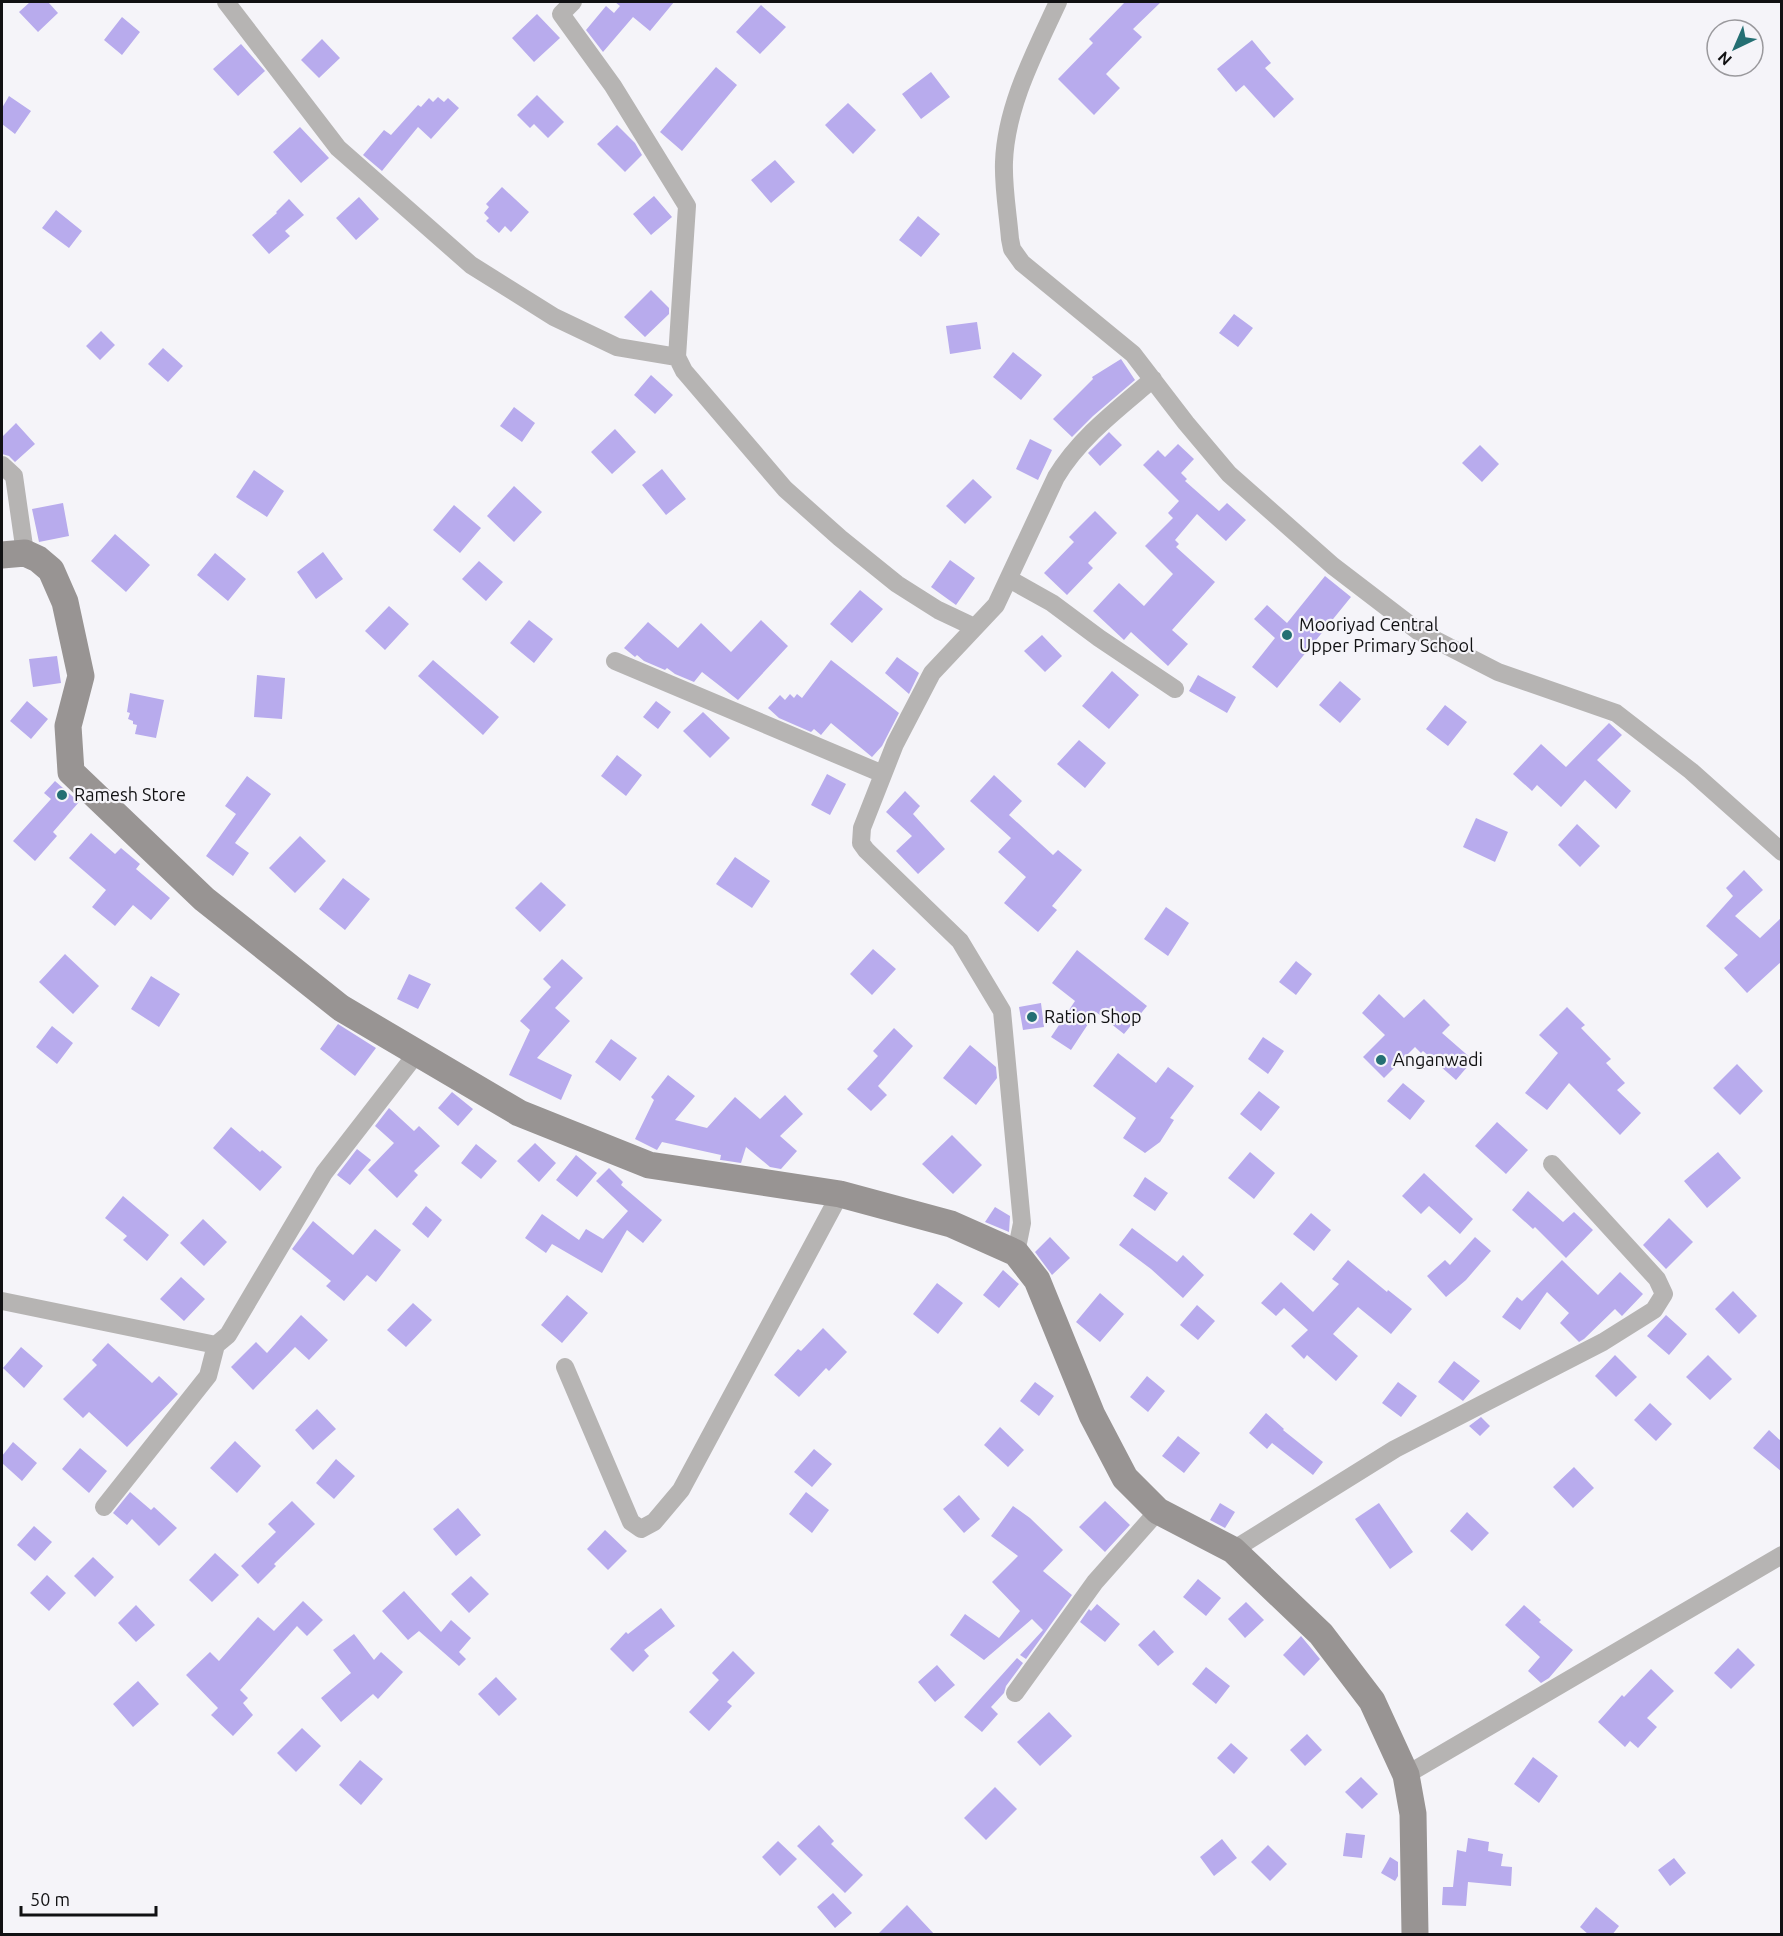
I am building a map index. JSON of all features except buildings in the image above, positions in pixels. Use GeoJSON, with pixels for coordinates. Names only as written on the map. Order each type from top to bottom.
{"type":"FeatureCollection","features":[{"type":"Feature","properties":{"kind":"main road"},"geometry":{"type":"LineString","coordinates":[[14,554],[38,559],[51,570],[64,602],[81,676],[68,726],[71,772],[204,899],[341,1008],[519,1113],[649,1165],[840,1194],[951,1224],[1016,1253],[1038,1280],[1092,1414],[1125,1478],[1158,1511],[1233,1550],[1321,1634],[1372,1701],[1406,1775],[1413,1814],[1415,1935]]}},
{"type":"Feature","properties":{"kind":"street"},"geometry":{"type":"LineString","coordinates":[[226,2],[338,148],[471,265],[554,317],[617,347],[677,357]]}},
{"type":"Feature","properties":{"kind":"street"},"geometry":{"type":"LineString","coordinates":[[1058,2],[1029,67],[1008,123],[1004,162],[1012,249],[1022,263],[1133,354],[1229,474],[1333,566],[1418,631],[1498,672],[1616,713],[1691,771],[1782,852]]}},
{"type":"Feature","properties":{"kind":"street"},"geometry":{"type":"LineString","coordinates":[[561,6],[687,206],[677,357],[684,371],[785,489],[840,538],[897,584],[938,610],[974,627]]}},
{"type":"Feature","properties":{"kind":"street"},"geometry":{"type":"LineString","coordinates":[[1016,1253],[1022,1223],[1002,1011],[960,942],[866,850],[861,843],[862,828],[895,744],[932,673],[996,605],[1056,477],[1067,459],[1083,439],[1153,379]]}},
{"type":"Feature","properties":{"kind":"street"},"geometry":{"type":"LineString","coordinates":[[2,465],[15,476],[14,554]]}},
{"type":"Feature","properties":{"kind":"street"},"geometry":{"type":"LineString","coordinates":[[1009,579],[1052,603],[1099,638],[1175,688]]}},
{"type":"Feature","properties":{"kind":"street"},"geometry":{"type":"LineString","coordinates":[[615,661],[883,774]]}},
{"type":"Feature","properties":{"kind":"street"},"geometry":{"type":"LineString","coordinates":[[104,1507],[208,1376],[216,1345],[228,1335],[324,1173],[417,1053]]}},
{"type":"Feature","properties":{"kind":"street"},"geometry":{"type":"LineString","coordinates":[[1233,1550],[1395,1449],[1603,1342],[1654,1310],[1664,1294],[1657,1279],[1552,1164]]}},
{"type":"Feature","properties":{"kind":"street"},"geometry":{"type":"LineString","coordinates":[[565,1367],[631,1522],[641,1529],[654,1522],[681,1490],[840,1194]]}},
{"type":"Feature","properties":{"kind":"street"},"geometry":{"type":"LineString","coordinates":[[2,1301],[216,1345]]}},
{"type":"Feature","properties":{"kind":"street"},"geometry":{"type":"LineString","coordinates":[[1015,1693],[1095,1582],[1158,1511]]}},
{"type":"Feature","properties":{"kind":"street"},"geometry":{"type":"LineString","coordinates":[[1406,1775],[1782,1556]]}},
{"type":"Feature","properties":{"kind":"place","name":"Mooriyad Central Upper Primary School"},"geometry":{"type":"Point","coordinates":[1287,635]}},
{"type":"Feature","properties":{"kind":"place","name":"Ramesh Store"},"geometry":{"type":"Point","coordinates":[62,795]}},
{"type":"Feature","properties":{"kind":"place","name":"Ration Shop"},"geometry":{"type":"Point","coordinates":[1032,1017]}},
{"type":"Feature","properties":{"kind":"place","name":"Anganwadi"},"geometry":{"type":"Point","coordinates":[1381,1060]}}]}
